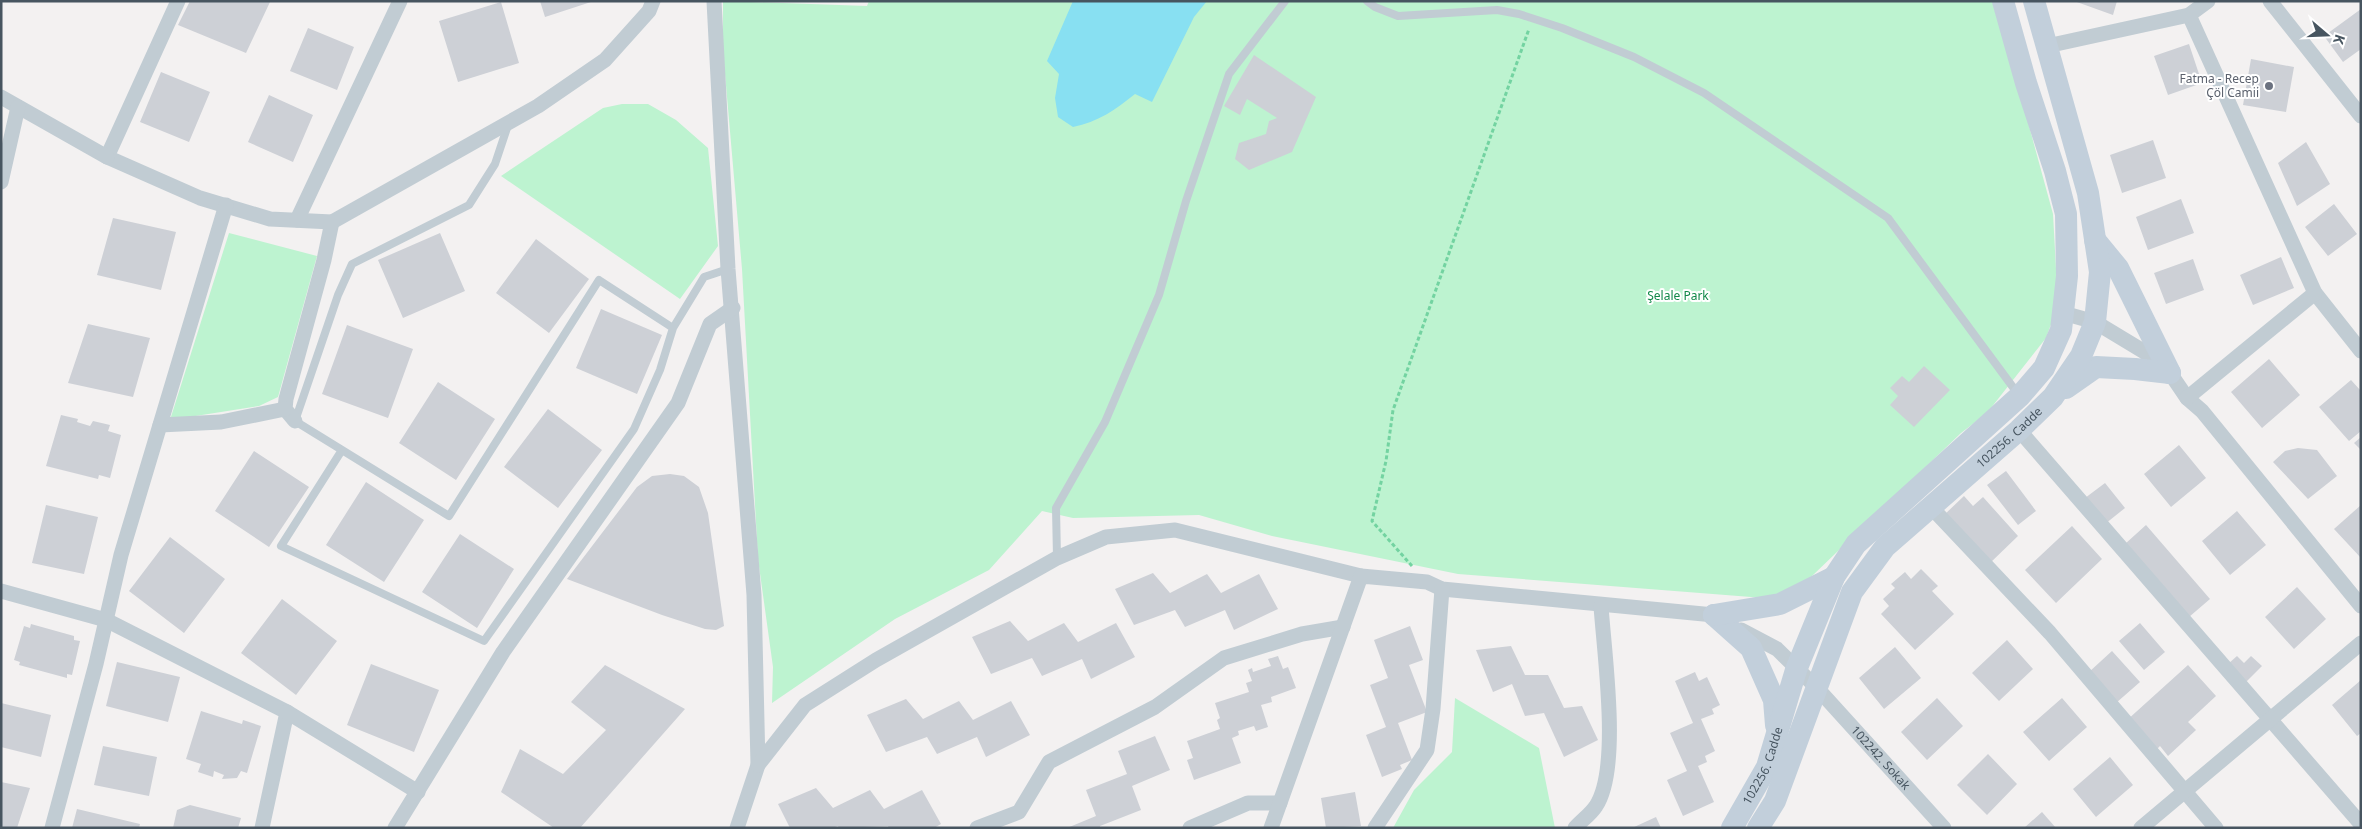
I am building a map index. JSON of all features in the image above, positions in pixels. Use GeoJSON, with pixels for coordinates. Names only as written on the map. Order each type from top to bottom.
{"type":"FeatureCollection","features":[{"type":"Feature","properties":{"kind":"street"},"geometry":{"type":"LineString","coordinates":[[106,157],[178,1]]}},
{"type":"Feature","properties":{"kind":"street"},"geometry":{"type":"LineString","coordinates":[[297,220],[400,1]]}},
{"type":"Feature","properties":{"kind":"street"},"geometry":{"type":"LineString","coordinates":[[1,97],[106,157],[200,198],[226,204],[270,219],[332,222],[509,120],[538,106],[605,60],[649,12],[653,1]]}},
{"type":"Feature","properties":{"kind":"street"},"geometry":{"type":"LineString","coordinates":[[714,1],[728,269],[733,308],[754,595],[758,764],[737,828]]}},
{"type":"Feature","properties":{"kind":"street","name":"102256. Cadde"},"geometry":{"type":"LineString","coordinates":[[1732,828],[1768,767],[1796,670],[1834,576],[1856,544],[2020,396],[2044,368],[2061,330],[2067,276],[2066,214],[2055,171],[2026,84],[2003,1]]}},
{"type":"Feature","properties":{"kind":"street","name":"102256. Cadde"},"geometry":{"type":"LineString","coordinates":[[1758,828],[1775,801],[1852,592],[1885,547],[2019,430],[2053,397],[2082,356],[2095,322],[2100,272],[2088,193],[2034,1]]}},
{"type":"Feature","properties":{"kind":"street"},"geometry":{"type":"LineString","coordinates":[[2047,46],[2189,15],[2208,1]]}},
{"type":"Feature","properties":{"kind":"street"},"geometry":{"type":"LineString","coordinates":[[2270,1],[2361,116]]}},
{"type":"Feature","properties":{"kind":"street"},"geometry":{"type":"LineString","coordinates":[[2189,15],[2315,293],[2361,351]]}},
{"type":"Feature","properties":{"kind":"street"},"geometry":{"type":"LineString","coordinates":[[1,182],[18,107]]}},
{"type":"Feature","properties":{"kind":"street"},"geometry":{"type":"LineString","coordinates":[[52,828],[121,555],[226,204]]}},
{"type":"Feature","properties":{"kind":"street"},"geometry":{"type":"LineString","coordinates":[[285,409],[332,222]]}},
{"type":"Feature","properties":{"kind":"street"},"geometry":{"type":"LineString","coordinates":[[2095,240],[2118,268],[2170,373],[2187,398],[2202,411],[2361,606]]}},
{"type":"Feature","properties":{"kind":"street"},"geometry":{"type":"LineString","coordinates":[[2187,398],[2315,293]]}},
{"type":"Feature","properties":{"kind":"street"},"geometry":{"type":"LineString","coordinates":[[395,828],[503,652],[678,403],[710,324],[733,308]]}},
{"type":"Feature","properties":{"kind":"street"},"geometry":{"type":"LineString","coordinates":[[2064,313],[2095,322],[2143,351],[2170,373]]}},
{"type":"Feature","properties":{"kind":"street"},"geometry":{"type":"LineString","coordinates":[[2053,397],[2096,367],[2135,368],[2170,373]]}},
{"type":"Feature","properties":{"kind":"street"},"geometry":{"type":"LineString","coordinates":[[285,409],[295,421]]}},
{"type":"Feature","properties":{"kind":"street"},"geometry":{"type":"LineString","coordinates":[[160,426],[222,422],[285,409]]}},
{"type":"Feature","properties":{"kind":"street"},"geometry":{"type":"LineString","coordinates":[[2019,430],[2361,824]]}},
{"type":"Feature","properties":{"kind":"street"},"geometry":{"type":"LineString","coordinates":[[1931,507],[2050,633],[2216,828]]}},
{"type":"Feature","properties":{"kind":"street"},"geometry":{"type":"LineString","coordinates":[[758,764],[805,704],[876,660],[1057,558],[1106,537],[1175,530],[1361,576],[1427,582],[1442,589],[1601,606],[1714,615],[1780,604],[1834,576]]}},
{"type":"Feature","properties":{"kind":"street"},"geometry":{"type":"LineString","coordinates":[[1271,828],[1361,576]]}},
{"type":"Feature","properties":{"kind":"street"},"geometry":{"type":"LineString","coordinates":[[1375,828],[1427,750],[1433,709],[1442,589]]}},
{"type":"Feature","properties":{"kind":"street"},"geometry":{"type":"LineString","coordinates":[[1,592],[106,620],[288,712],[418,792]]}},
{"type":"Feature","properties":{"kind":"street"},"geometry":{"type":"LineString","coordinates":[[1575,828],[1596,806],[1607,775],[1610,745],[1601,606]]}},
{"type":"Feature","properties":{"kind":"street"},"geometry":{"type":"LineString","coordinates":[[1714,615],[1751,648],[1774,700],[1777,736]]}},
{"type":"Feature","properties":{"kind":"street","name":"102242. Sokak"},"geometry":{"type":"LineString","coordinates":[[1714,615],[1777,649],[1796,670],[1817,688],[1944,828]]}},
{"type":"Feature","properties":{"kind":"street"},"geometry":{"type":"LineString","coordinates":[[977,828],[1019,812],[1049,762],[1103,732],[1155,707],[1224,658],[1302,634],[1343,627]]}},
{"type":"Feature","properties":{"kind":"street"},"geometry":{"type":"LineString","coordinates":[[2142,828],[2361,643]]}},
{"type":"Feature","properties":{"kind":"street"},"geometry":{"type":"LineString","coordinates":[[262,828],[288,712]]}},
{"type":"Feature","properties":{"kind":"street"},"geometry":{"type":"LineString","coordinates":[[1190,828],[1248,803],[1280,803]]}},
{"type":"Feature","properties":{"kind":"lane"},"geometry":{"type":"LineString","coordinates":[[1057,558],[1056,508],[1105,422],[1159,295],[1186,201],[1229,74],[1285,1]]}},
{"type":"Feature","properties":{"kind":"lane"},"geometry":{"type":"LineString","coordinates":[[1367,1],[1375,8],[1398,16],[1497,10],[1533,19],[1562,28],[1634,57],[1704,93],[1888,218],[2020,396]]}},
{"type":"Feature","properties":{"kind":"lane"},"geometry":{"type":"LineString","coordinates":[[509,120],[495,164],[470,205],[352,264],[338,295],[295,421],[450,516],[599,280],[673,328]]}},
{"type":"Feature","properties":{"kind":"lane"},"geometry":{"type":"LineString","coordinates":[[342,450],[281,546],[484,641],[634,429],[660,370],[673,328],[704,277],[728,269]]}},
{"type":"Feature","properties":{"kind":"path"},"geometry":{"type":"LineString","coordinates":[[1427,582],[1372,522],[1386,461],[1393,410],[1533,19]]}},
{"type":"Feature","properties":{"kind":"green space","name":"Şelale Park"},"geometry":{"type":"Polygon","coordinates":[[[723,1],[867,6],[869,1],[1995,1],[2053,214],[2058,305],[2046,338],[1987,413],[1961,433],[1812,576],[1789,590],[1764,598],[1458,574],[1272,536],[1199,515],[1073,518],[1042,511],[989,570],[895,619],[772,703],[773,667],[758,559],[742,269],[723,51],[723,1]]]}},
{"type":"Feature","properties":{"kind":"green space"},"geometry":{"type":"Polygon","coordinates":[[[622,104],[648,104],[676,120],[708,148],[718,246],[680,299],[501,176],[603,108],[622,104]]]}},
{"type":"Feature","properties":{"kind":"green space"},"geometry":{"type":"Polygon","coordinates":[[[229,233],[317,256],[278,397],[259,406],[170,420],[229,233]]]}},
{"type":"Feature","properties":{"kind":"green space"},"geometry":{"type":"Polygon","coordinates":[[[1455,698],[1539,748],[1555,828],[1393,828],[1414,790],[1452,752],[1455,698]]]}},
{"type":"Feature","properties":{"kind":"water"},"geometry":{"type":"Polygon","coordinates":[[[1073,1],[1207,1],[1194,17],[1152,102],[1135,94],[1106,115],[1073,127],[1058,117],[1055,98],[1059,74],[1047,61],[1073,1]]]}},
{"type":"Feature","properties":{"kind":"building"},"geometry":{"type":"Polygon","coordinates":[[[190,1],[270,2],[246,53],[178,25],[190,1]]]}},
{"type":"Feature","properties":{"kind":"building"},"geometry":{"type":"Polygon","coordinates":[[[540,1],[591,1],[591,2],[545,17],[540,1]]]}},
{"type":"Feature","properties":{"kind":"building"},"geometry":{"type":"Polygon","coordinates":[[[2074,1],[2117,1],[2113,15],[2074,1]]]}},
{"type":"Feature","properties":{"kind":"building"},"geometry":{"type":"Polygon","coordinates":[[[501,2],[519,63],[458,82],[439,21],[501,2]]]}},
{"type":"Feature","properties":{"kind":"building"},"geometry":{"type":"Polygon","coordinates":[[[2361,9],[2361,49],[2343,62],[2324,36],[2361,9]]]}},
{"type":"Feature","properties":{"kind":"building"},"geometry":{"type":"Polygon","coordinates":[[[308,28],[354,47],[337,90],[290,71],[308,28]]]}},
{"type":"Feature","properties":{"kind":"building"},"geometry":{"type":"Polygon","coordinates":[[[2189,44],[2202,83],[2168,95],[2154,56],[2189,44]]]}},
{"type":"Feature","properties":{"kind":"building"},"geometry":{"type":"Polygon","coordinates":[[[1254,55],[1316,97],[1292,152],[1249,170],[1235,159],[1239,143],[1266,134],[1269,121],[1277,118],[1247,99],[1240,115],[1224,106],[1254,55]]]}},
{"type":"Feature","properties":{"kind":"building","name":"Fatma - Recep Çöl Camii"},"geometry":{"type":"Polygon","coordinates":[[[2251,59],[2294,67],[2286,112],[2243,105],[2251,59]]]}},
{"type":"Feature","properties":{"kind":"building"},"geometry":{"type":"Polygon","coordinates":[[[161,72],[210,92],[189,142],[140,122],[161,72]]]}},
{"type":"Feature","properties":{"kind":"building"},"geometry":{"type":"Polygon","coordinates":[[[269,95],[313,115],[293,162],[248,142],[269,95]]]}},
{"type":"Feature","properties":{"kind":"building"},"geometry":{"type":"Polygon","coordinates":[[[2153,140],[2166,178],[2122,193],[2110,155],[2153,140]]]}},
{"type":"Feature","properties":{"kind":"building"},"geometry":{"type":"Polygon","coordinates":[[[2306,142],[2330,184],[2297,206],[2278,163],[2306,142]]]}},
{"type":"Feature","properties":{"kind":"building"},"geometry":{"type":"Polygon","coordinates":[[[2181,199],[2194,233],[2148,250],[2136,217],[2181,199]]]}},
{"type":"Feature","properties":{"kind":"building"},"geometry":{"type":"Polygon","coordinates":[[[2334,204],[2357,234],[2328,256],[2305,227],[2334,204]]]}},
{"type":"Feature","properties":{"kind":"building"},"geometry":{"type":"Polygon","coordinates":[[[113,218],[176,232],[161,290],[97,275],[113,218]]]}},
{"type":"Feature","properties":{"kind":"building"},"geometry":{"type":"Polygon","coordinates":[[[440,233],[465,291],[403,318],[378,260],[440,233]]]}},
{"type":"Feature","properties":{"kind":"building"},"geometry":{"type":"Polygon","coordinates":[[[536,239],[589,279],[549,333],[496,293],[536,239]]]}},
{"type":"Feature","properties":{"kind":"building"},"geometry":{"type":"Polygon","coordinates":[[[2281,257],[2294,288],[2253,305],[2240,275],[2281,257]]]}},
{"type":"Feature","properties":{"kind":"building"},"geometry":{"type":"Polygon","coordinates":[[[2193,259],[2204,290],[2166,304],[2154,273],[2193,259]]]}},
{"type":"Feature","properties":{"kind":"building"},"geometry":{"type":"Polygon","coordinates":[[[601,309],[662,335],[637,394],[576,368],[601,309]]]}},
{"type":"Feature","properties":{"kind":"building"},"geometry":{"type":"Polygon","coordinates":[[[88,324],[150,338],[133,397],[68,383],[88,324]]]}},
{"type":"Feature","properties":{"kind":"building"},"geometry":{"type":"Polygon","coordinates":[[[347,325],[413,349],[388,418],[322,394],[347,325]]]}},
{"type":"Feature","properties":{"kind":"building"},"geometry":{"type":"Polygon","coordinates":[[[2269,359],[2300,395],[2262,428],[2231,392],[2269,359]]]}},
{"type":"Feature","properties":{"kind":"building"},"geometry":{"type":"Polygon","coordinates":[[[1924,366],[1950,390],[1914,427],[1890,405],[1898,396],[1890,388],[1902,376],[1909,382],[1924,366]]]}},
{"type":"Feature","properties":{"kind":"building"},"geometry":{"type":"Polygon","coordinates":[[[2351,380],[2361,391],[2361,431],[2349,441],[2319,407],[2351,380]]]}},
{"type":"Feature","properties":{"kind":"building"},"geometry":{"type":"Polygon","coordinates":[[[438,382],[495,419],[456,480],[399,443],[438,382]]]}},
{"type":"Feature","properties":{"kind":"building"},"geometry":{"type":"Polygon","coordinates":[[[548,409],[602,450],[558,508],[504,467],[548,409]]]}},
{"type":"Feature","properties":{"kind":"building"},"geometry":{"type":"Polygon","coordinates":[[[61,415],[78,419],[77,422],[90,426],[93,421],[110,425],[108,431],[121,435],[110,478],[99,475],[98,479],[46,466],[61,415]]]}},
{"type":"Feature","properties":{"kind":"building"},"geometry":{"type":"Polygon","coordinates":[[[2361,437],[2361,450],[2354,443],[2361,437]]]}},
{"type":"Feature","properties":{"kind":"building"},"geometry":{"type":"Polygon","coordinates":[[[2179,445],[2206,478],[2171,507],[2144,474],[2179,445]]]}},
{"type":"Feature","properties":{"kind":"building"},"geometry":{"type":"Polygon","coordinates":[[[2298,448],[2317,450],[2337,476],[2308,499],[2273,462],[2285,451],[2298,448]]]}},
{"type":"Feature","properties":{"kind":"building"},"geometry":{"type":"Polygon","coordinates":[[[254,451],[309,487],[269,547],[215,511],[254,451]]]}},
{"type":"Feature","properties":{"kind":"building"},"geometry":{"type":"Polygon","coordinates":[[[2006,471],[2036,511],[2018,525],[1987,485],[2006,471]]]}},
{"type":"Feature","properties":{"kind":"building"},"geometry":{"type":"Polygon","coordinates":[[[670,474],[684,476],[699,487],[708,513],[724,626],[716,630],[705,629],[662,615],[567,579],[637,487],[652,476],[670,474]]]}},
{"type":"Feature","properties":{"kind":"building"},"geometry":{"type":"Polygon","coordinates":[[[366,482],[424,520],[384,582],[326,545],[366,482]]]}},
{"type":"Feature","properties":{"kind":"building"},"geometry":{"type":"Polygon","coordinates":[[[2105,483],[2125,508],[2105,524],[2085,498],[2105,483]]]}},
{"type":"Feature","properties":{"kind":"building"},"geometry":{"type":"Polygon","coordinates":[[[1964,496],[1973,506],[1983,497],[2018,536],[1989,564],[1943,516],[1964,496]]]}},
{"type":"Feature","properties":{"kind":"building"},"geometry":{"type":"Polygon","coordinates":[[[46,505],[98,517],[84,574],[32,563],[46,505]]]}},
{"type":"Feature","properties":{"kind":"building"},"geometry":{"type":"Polygon","coordinates":[[[2361,505],[2361,558],[2334,529],[2361,505]]]}},
{"type":"Feature","properties":{"kind":"building"},"geometry":{"type":"Polygon","coordinates":[[[2237,511],[2266,545],[2230,575],[2202,541],[2237,511]]]}},
{"type":"Feature","properties":{"kind":"building"},"geometry":{"type":"Polygon","coordinates":[[[2146,525],[2210,599],[2189,617],[2125,544],[2146,525]]]}},
{"type":"Feature","properties":{"kind":"building"},"geometry":{"type":"Polygon","coordinates":[[[2072,526],[2102,559],[2056,603],[2025,570],[2072,526]]]}},
{"type":"Feature","properties":{"kind":"building"},"geometry":{"type":"Polygon","coordinates":[[[460,534],[514,569],[477,628],[422,592],[460,534]]]}},
{"type":"Feature","properties":{"kind":"building"},"geometry":{"type":"Polygon","coordinates":[[[170,537],[225,579],[184,633],[129,591],[170,537]]]}},
{"type":"Feature","properties":{"kind":"building"},"geometry":{"type":"Polygon","coordinates":[[[1921,569],[1938,586],[1932,591],[1954,614],[1915,650],[1881,614],[1889,606],[1883,599],[1895,588],[1891,584],[1905,572],[1911,579],[1921,569]]]}},
{"type":"Feature","properties":{"kind":"building"},"geometry":{"type":"Polygon","coordinates":[[[1153,573],[1170,593],[1207,574],[1221,593],[1259,574],[1278,609],[1234,630],[1225,610],[1185,627],[1175,610],[1134,625],[1115,589],[1153,573]]]}},
{"type":"Feature","properties":{"kind":"building"},"geometry":{"type":"Polygon","coordinates":[[[2297,587],[2326,619],[2294,649],[2265,617],[2297,587]]]}},
{"type":"Feature","properties":{"kind":"building"},"geometry":{"type":"Polygon","coordinates":[[[282,599],[337,641],[296,695],[241,653],[282,599]]]}},
{"type":"Feature","properties":{"kind":"building"},"geometry":{"type":"Polygon","coordinates":[[[1010,621],[1028,641],[1064,623],[1078,642],[1116,623],[1135,657],[1091,679],[1082,659],[1042,676],[1032,658],[991,674],[972,637],[1010,621]]]}},
{"type":"Feature","properties":{"kind":"building"},"geometry":{"type":"Polygon","coordinates":[[[2140,623],[2165,652],[2144,670],[2119,641],[2140,623]]]}},
{"type":"Feature","properties":{"kind":"building"},"geometry":{"type":"Polygon","coordinates":[[[31,624],[74,636],[74,640],[80,641],[72,675],[67,674],[67,678],[19,665],[20,662],[14,660],[24,626],[30,628],[31,624]]]}},
{"type":"Feature","properties":{"kind":"building"},"geometry":{"type":"Polygon","coordinates":[[[1410,626],[1423,660],[1409,665],[1427,712],[1398,723],[1412,760],[1400,765],[1402,769],[1382,777],[1366,735],[1386,727],[1370,685],[1388,678],[1374,640],[1410,626]]]}},
{"type":"Feature","properties":{"kind":"building"},"geometry":{"type":"Polygon","coordinates":[[[2007,640],[2033,669],[1999,701],[1972,673],[2007,640]]]}},
{"type":"Feature","properties":{"kind":"building"},"geometry":{"type":"Polygon","coordinates":[[[1511,646],[1525,675],[1548,675],[1564,708],[1582,706],[1598,740],[1564,757],[1544,713],[1525,716],[1512,684],[1493,692],[1476,650],[1511,646]]]}},
{"type":"Feature","properties":{"kind":"building"},"geometry":{"type":"Polygon","coordinates":[[[1895,647],[1921,678],[1884,709],[1859,678],[1895,647]]]}},
{"type":"Feature","properties":{"kind":"building"},"geometry":{"type":"Polygon","coordinates":[[[2112,651],[2140,682],[2116,703],[2089,672],[2112,651]]]}},
{"type":"Feature","properties":{"kind":"building"},"geometry":{"type":"Polygon","coordinates":[[[1278,656],[1283,669],[1288,667],[1296,688],[1271,697],[1272,702],[1261,705],[1268,727],[1256,731],[1254,726],[1238,731],[1239,735],[1232,738],[1241,763],[1194,780],[1187,760],[1193,758],[1187,741],[1220,729],[1217,720],[1220,718],[1215,703],[1249,692],[1246,683],[1252,681],[1248,670],[1252,668],[1253,672],[1271,666],[1268,659],[1278,656]]]}},
{"type":"Feature","properties":{"kind":"building"},"geometry":{"type":"Polygon","coordinates":[[[2237,656],[2244,663],[2251,656],[2262,666],[2246,682],[2228,664],[2237,656]]]}},
{"type":"Feature","properties":{"kind":"building"},"geometry":{"type":"Polygon","coordinates":[[[117,662],[180,677],[168,722],[106,706],[117,662]]]}},
{"type":"Feature","properties":{"kind":"building"},"geometry":{"type":"Polygon","coordinates":[[[371,664],[439,690],[414,752],[347,725],[371,664]]]}},
{"type":"Feature","properties":{"kind":"building"},"geometry":{"type":"Polygon","coordinates":[[[605,665],[685,709],[580,828],[554,828],[501,792],[520,749],[563,774],[606,730],[571,702],[605,665]]]}},
{"type":"Feature","properties":{"kind":"building"},"geometry":{"type":"Polygon","coordinates":[[[2188,665],[2216,696],[2188,722],[2196,730],[2168,756],[2160,746],[2154,752],[2126,721],[2188,665]]]}},
{"type":"Feature","properties":{"kind":"building"},"geometry":{"type":"Polygon","coordinates":[[[1695,672],[1699,681],[1707,677],[1720,705],[1712,709],[1714,714],[1701,719],[1715,751],[1705,756],[1707,762],[1698,766],[1714,802],[1683,816],[1667,780],[1687,771],[1670,733],[1693,723],[1675,681],[1695,672]]]}},
{"type":"Feature","properties":{"kind":"building"},"geometry":{"type":"Polygon","coordinates":[[[2361,680],[2361,733],[2357,736],[2332,705],[2361,680]]]}},
{"type":"Feature","properties":{"kind":"building"},"geometry":{"type":"Polygon","coordinates":[[[1937,698],[1963,726],[1927,760],[1901,732],[1937,698]]]}},
{"type":"Feature","properties":{"kind":"building"},"geometry":{"type":"Polygon","coordinates":[[[2062,698],[2087,727],[2049,761],[2023,732],[2062,698]]]}},
{"type":"Feature","properties":{"kind":"building"},"geometry":{"type":"Polygon","coordinates":[[[906,699],[923,719],[959,701],[973,720],[1011,701],[1030,735],[986,757],[977,737],[937,754],[927,737],[886,752],[867,715],[906,699]]]}},
{"type":"Feature","properties":{"kind":"building"},"geometry":{"type":"Polygon","coordinates":[[[1,703],[51,715],[41,757],[1,747],[1,703]]]}},
{"type":"Feature","properties":{"kind":"building"},"geometry":{"type":"Polygon","coordinates":[[[201,711],[242,724],[243,720],[261,726],[247,773],[241,771],[237,778],[222,779],[224,775],[214,771],[213,777],[198,772],[201,764],[186,759],[201,711]]]}},
{"type":"Feature","properties":{"kind":"building"},"geometry":{"type":"Polygon","coordinates":[[[1155,736],[1170,770],[1132,786],[1141,810],[1100,826],[1100,828],[1067,828],[1096,816],[1086,790],[1127,774],[1118,751],[1155,736]]]}},
{"type":"Feature","properties":{"kind":"building"},"geometry":{"type":"Polygon","coordinates":[[[103,746],[157,757],[149,796],[94,785],[103,746]]]}},
{"type":"Feature","properties":{"kind":"building"},"geometry":{"type":"Polygon","coordinates":[[[1988,754],[2017,784],[1987,815],[1957,785],[1988,754]]]}},
{"type":"Feature","properties":{"kind":"building"},"geometry":{"type":"Polygon","coordinates":[[[2110,757],[2133,785],[2096,817],[2073,789],[2110,757]]]}},
{"type":"Feature","properties":{"kind":"building"},"geometry":{"type":"Polygon","coordinates":[[[1,782],[30,788],[17,828],[1,827],[1,782]]]}},
{"type":"Feature","properties":{"kind":"building"},"geometry":{"type":"Polygon","coordinates":[[[816,788],[833,808],[870,790],[884,809],[922,790],[941,824],[934,828],[889,828],[888,826],[839,828],[838,826],[832,828],[790,828],[778,804],[816,788]]]}},
{"type":"Feature","properties":{"kind":"building"},"geometry":{"type":"Polygon","coordinates":[[[1355,792],[1361,826],[1326,828],[1321,798],[1355,792]]]}},
{"type":"Feature","properties":{"kind":"building"},"geometry":{"type":"Polygon","coordinates":[[[190,805],[241,818],[238,828],[173,828],[177,810],[190,805]]]}},
{"type":"Feature","properties":{"kind":"building"},"geometry":{"type":"Polygon","coordinates":[[[77,809],[140,824],[139,828],[72,828],[77,809]]]}},
{"type":"Feature","properties":{"kind":"building"},"geometry":{"type":"Polygon","coordinates":[[[2042,812],[2056,828],[2024,828],[2042,812]]]}},
{"type":"Feature","properties":{"kind":"building"},"geometry":{"type":"Polygon","coordinates":[[[1656,817],[1661,828],[1632,828],[1656,817]]]}},
{"type":"Feature","properties":{"kind":"place","name":"Fatma - Recep Çöl Camii"},"geometry":{"type":"Point","coordinates":[2269,86]}}]}
